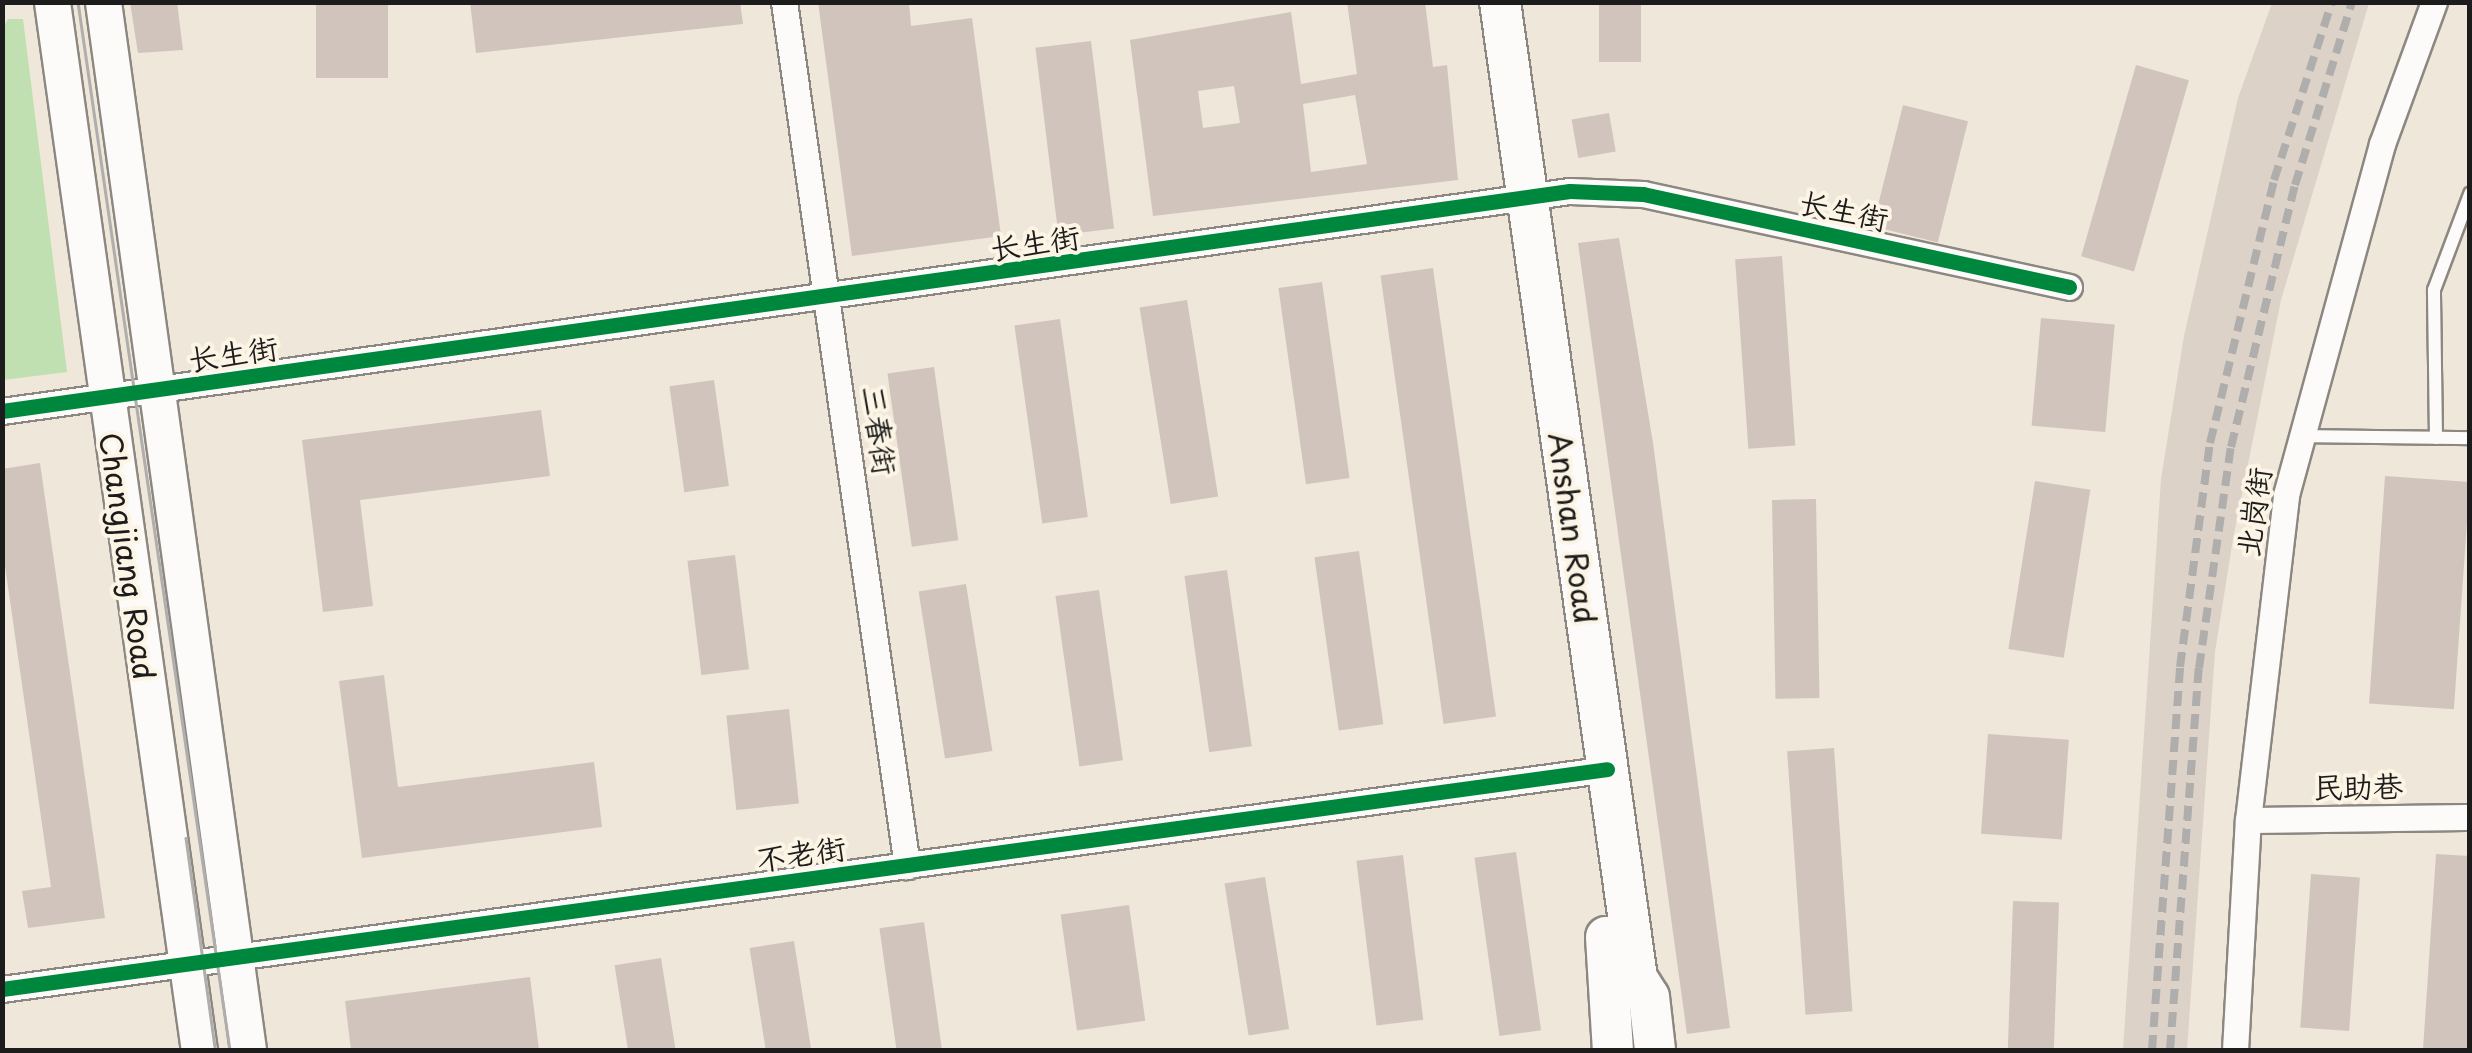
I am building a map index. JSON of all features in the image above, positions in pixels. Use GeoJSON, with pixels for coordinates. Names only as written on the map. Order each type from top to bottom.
{"type":"FeatureCollection","features":[{"type":"Feature","properties":{"kind":"main road","name":"Changjiang Road"},"geometry":{"type":"LineString","coordinates":[[52,2],[199,1050]]}},
{"type":"Feature","properties":{"kind":"main road","name":"Changjiang Road"},"geometry":{"type":"LineString","coordinates":[[104,2],[248,1050]]}},
{"type":"Feature","properties":{"kind":"main road","name":"Anshan Road"},"geometry":{"type":"LineString","coordinates":[[1474,2],[1514,201],[1595,770],[1636,978],[1649,998],[1655,1050]]}},
{"type":"Feature","properties":{"kind":"main road","name":"Anshan Road"},"geometry":{"type":"LineString","coordinates":[[1500,2],[1514,201]]}},
{"type":"Feature","properties":{"kind":"main road","name":"Anshan Road"},"geometry":{"type":"LineString","coordinates":[[1595,770],[1614,1050]]}},
{"type":"Feature","properties":{"kind":"street","name":"三春街"},"geometry":{"type":"LineString","coordinates":[[784,2],[907,866]]}},
{"type":"Feature","properties":{"kind":"street","name":"北岗街"},"geometry":{"type":"LineString","coordinates":[[2235,1050],[2248,820],[2298,436],[2382,144],[2434,2]]}},
{"type":"Feature","properties":{"kind":"street","name":"长生街"},"geometry":{"type":"LineString","coordinates":[[2,411],[829,300],[1570,191],[1643,194],[2069,287]]}},
{"type":"Feature","properties":{"kind":"street","name":"不老街"},"geometry":{"type":"LineString","coordinates":[[2,990],[1595,770]]}},
{"type":"Feature","properties":{"kind":"street","name":"民助巷"},"geometry":{"type":"LineString","coordinates":[[2248,820],[2470,817]]}},
{"type":"Feature","properties":{"kind":"lane"},"geometry":{"type":"LineString","coordinates":[[2436,438],[2434,290],[2470,194]]}},
{"type":"Feature","properties":{"kind":"lane"},"geometry":{"type":"LineString","coordinates":[[2298,436],[2470,438]]}},
{"type":"Feature","properties":{"kind":"shaded area"},"geometry":{"type":"Polygon","coordinates":[[[2272,3],[2369,3],[2281,300],[2233,539],[2215,652],[2187,1050],[2123,1050],[2161,479],[2184,336],[2238,98],[2272,3]]]}},
{"type":"Feature","properties":{"kind":"green space"},"geometry":{"type":"Polygon","coordinates":[[[8,19],[23,19],[67,372],[3,380],[2,29],[8,19]]]}},
{"type":"Feature","properties":{"kind":"building"},"geometry":{"type":"Polygon","coordinates":[[[130,2],[177,2],[183,50],[138,53],[130,2]]]}},
{"type":"Feature","properties":{"kind":"building"},"geometry":{"type":"Polygon","coordinates":[[[316,2],[388,2],[388,78],[316,78],[316,2]]]}},
{"type":"Feature","properties":{"kind":"building"},"geometry":{"type":"Polygon","coordinates":[[[470,2],[740,2],[743,24],[476,53],[470,2]]]}},
{"type":"Feature","properties":{"kind":"building"},"geometry":{"type":"Polygon","coordinates":[[[818,2],[909,2],[911,26],[972,18],[1001,236],[852,256],[818,2]]]}},
{"type":"Feature","properties":{"kind":"building"},"geometry":{"type":"Polygon","coordinates":[[[1347,2],[1425,2],[1433,67],[1447,65],[1458,180],[1153,216],[1130,40],[1291,12],[1301,84],[1357,74],[1347,2]],[[1234,86],[1198,91],[1203,128],[1240,123],[1234,86]],[[1355,95],[1303,104],[1311,172],[1367,164],[1355,95]]]}},
{"type":"Feature","properties":{"kind":"building"},"geometry":{"type":"Polygon","coordinates":[[[1599,2],[1641,2],[1641,62],[1599,62],[1599,2]]]}},
{"type":"Feature","properties":{"kind":"building"},"geometry":{"type":"Polygon","coordinates":[[[1091,41],[1114,229],[1058,235],[1035,48],[1091,41]]]}},
{"type":"Feature","properties":{"kind":"building"},"geometry":{"type":"Polygon","coordinates":[[[2136,65],[2189,80],[2134,271],[2081,256],[2136,65]]]}},
{"type":"Feature","properties":{"kind":"building"},"geometry":{"type":"Polygon","coordinates":[[[1903,105],[1968,121],[1938,242],[1873,226],[1903,105]]]}},
{"type":"Feature","properties":{"kind":"building"},"geometry":{"type":"Polygon","coordinates":[[[1609,113],[1616,151],[1578,158],[1572,120],[1609,113]]]}},
{"type":"Feature","properties":{"kind":"building"},"geometry":{"type":"Polygon","coordinates":[[[1619,238],[1653,443],[1730,1028],[1687,1034],[1578,243],[1619,238]]]}},
{"type":"Feature","properties":{"kind":"building"},"geometry":{"type":"Polygon","coordinates":[[[1782,256],[1795,446],[1748,449],[1735,259],[1782,256]]]}},
{"type":"Feature","properties":{"kind":"building"},"geometry":{"type":"Polygon","coordinates":[[[1433,268],[1496,717],[1444,724],[1381,275],[1433,268]]]}},
{"type":"Feature","properties":{"kind":"building"},"geometry":{"type":"Polygon","coordinates":[[[1322,282],[1350,478],[1306,484],[1278,288],[1322,282]]]}},
{"type":"Feature","properties":{"kind":"building"},"geometry":{"type":"Polygon","coordinates":[[[1187,300],[1218,497],[1171,504],[1140,308],[1187,300]]]}},
{"type":"Feature","properties":{"kind":"building"},"geometry":{"type":"Polygon","coordinates":[[[2041,318],[2115,324],[2105,432],[2032,426],[2041,318]]]}},
{"type":"Feature","properties":{"kind":"building"},"geometry":{"type":"Polygon","coordinates":[[[1060,319],[1088,517],[1042,523],[1014,325],[1060,319]]]}},
{"type":"Feature","properties":{"kind":"building"},"geometry":{"type":"Polygon","coordinates":[[[934,367],[958,540],[912,547],[887,374],[934,367]]]}},
{"type":"Feature","properties":{"kind":"building"},"geometry":{"type":"Polygon","coordinates":[[[714,380],[729,486],[684,492],[669,386],[714,380]]]}},
{"type":"Feature","properties":{"kind":"building"},"geometry":{"type":"Polygon","coordinates":[[[541,410],[550,476],[360,500],[373,606],[323,612],[302,440],[541,410]]]}},
{"type":"Feature","properties":{"kind":"building"},"geometry":{"type":"Polygon","coordinates":[[[40,463],[105,918],[28,928],[22,891],[51,887],[2,545],[2,469],[40,463]]]}},
{"type":"Feature","properties":{"kind":"building"},"geometry":{"type":"Polygon","coordinates":[[[2385,476],[2470,482],[2454,709],[2369,703],[2385,476]]]}},
{"type":"Feature","properties":{"kind":"building"},"geometry":{"type":"Polygon","coordinates":[[[2035,481],[2090,490],[2064,658],[2008,649],[2035,481]]]}},
{"type":"Feature","properties":{"kind":"building"},"geometry":{"type":"Polygon","coordinates":[[[1816,499],[1819,698],[1775,699],[1772,500],[1816,499]]]}},
{"type":"Feature","properties":{"kind":"building"},"geometry":{"type":"Polygon","coordinates":[[[1359,551],[1383,724],[1339,731],[1314,557],[1359,551]]]}},
{"type":"Feature","properties":{"kind":"building"},"geometry":{"type":"Polygon","coordinates":[[[735,555],[749,669],[701,675],[687,561],[735,555]]]}},
{"type":"Feature","properties":{"kind":"building"},"geometry":{"type":"Polygon","coordinates":[[[1227,570],[1252,746],[1209,752],[1184,576],[1227,570]]]}},
{"type":"Feature","properties":{"kind":"building"},"geometry":{"type":"Polygon","coordinates":[[[966,584],[992,751],[945,758],[919,592],[966,584]]]}},
{"type":"Feature","properties":{"kind":"building"},"geometry":{"type":"Polygon","coordinates":[[[1099,590],[1123,760],[1079,766],[1055,596],[1099,590]]]}},
{"type":"Feature","properties":{"kind":"building"},"geometry":{"type":"Polygon","coordinates":[[[384,675],[398,787],[594,762],[602,827],[362,858],[339,681],[384,675]]]}},
{"type":"Feature","properties":{"kind":"building"},"geometry":{"type":"Polygon","coordinates":[[[789,709],[799,803],[736,810],[726,716],[789,709]]]}},
{"type":"Feature","properties":{"kind":"building"},"geometry":{"type":"Polygon","coordinates":[[[1988,734],[2069,740],[2062,839],[1981,834],[1988,734]]]}},
{"type":"Feature","properties":{"kind":"building"},"geometry":{"type":"Polygon","coordinates":[[[1834,748],[1852,1011],[1806,1015],[1787,751],[1834,748]]]}},
{"type":"Feature","properties":{"kind":"building"},"geometry":{"type":"Polygon","coordinates":[[[1516,852],[1541,1030],[1499,1036],[1474,858],[1516,852]]]}},
{"type":"Feature","properties":{"kind":"building"},"geometry":{"type":"Polygon","coordinates":[[[2436,854],[2470,856],[2470,1050],[2423,1050],[2436,854]]]}},
{"type":"Feature","properties":{"kind":"building"},"geometry":{"type":"Polygon","coordinates":[[[1403,855],[1423,1020],[1377,1025],[1356,861],[1403,855]]]}},
{"type":"Feature","properties":{"kind":"building"},"geometry":{"type":"Polygon","coordinates":[[[2311,874],[2360,877],[2349,1031],[2300,1028],[2311,874]]]}},
{"type":"Feature","properties":{"kind":"building"},"geometry":{"type":"Polygon","coordinates":[[[1265,877],[1289,1029],[1249,1036],[1225,883],[1265,877]]]}},
{"type":"Feature","properties":{"kind":"building"},"geometry":{"type":"Polygon","coordinates":[[[2013,901],[2059,903],[2054,1050],[2008,1050],[2013,901]]]}},
{"type":"Feature","properties":{"kind":"building"},"geometry":{"type":"Polygon","coordinates":[[[1129,905],[1145,1021],[1077,1030],[1061,915],[1129,905]]]}},
{"type":"Feature","properties":{"kind":"building"},"geometry":{"type":"Polygon","coordinates":[[[924,922],[942,1050],[897,1050],[879,928],[924,922]]]}},
{"type":"Feature","properties":{"kind":"building"},"geometry":{"type":"Polygon","coordinates":[[[794,941],[811,1050],[766,1050],[750,948],[794,941]]]}},
{"type":"Feature","properties":{"kind":"building"},"geometry":{"type":"Polygon","coordinates":[[[661,958],[676,1050],[628,1050],[615,965],[661,958]]]}},
{"type":"Feature","properties":{"kind":"building"},"geometry":{"type":"Polygon","coordinates":[[[530,977],[539,1050],[351,1050],[345,1001],[530,977]]]}},
{"type":"Feature","properties":{"kind":"tram line"},"geometry":{"type":"LineString","coordinates":[[78,2],[230,1050]]}},
{"type":"Feature","properties":{"kind":"tram line"},"geometry":{"type":"LineString","coordinates":[[186,838],[215,1046]]}},
{"type":"Feature","properties":{"kind":"railway"},"geometry":{"type":"LineString","coordinates":[[2152,1050],[2180,667],[2210,443],[2274,180],[2332,2]]}},
{"type":"Feature","properties":{"kind":"railway"},"geometry":{"type":"LineString","coordinates":[[2170,1050],[2199,668],[2231,447],[2295,185],[2352,2]]}},
{"type":"Feature","properties":{"kind":"cycle path"},"geometry":{"type":"LineString","coordinates":[[2,411],[1570,191],[1643,194],[2069,287]]}},
{"type":"Feature","properties":{"kind":"cycle path"},"geometry":{"type":"LineString","coordinates":[[2,989],[1607,769]]}}]}
